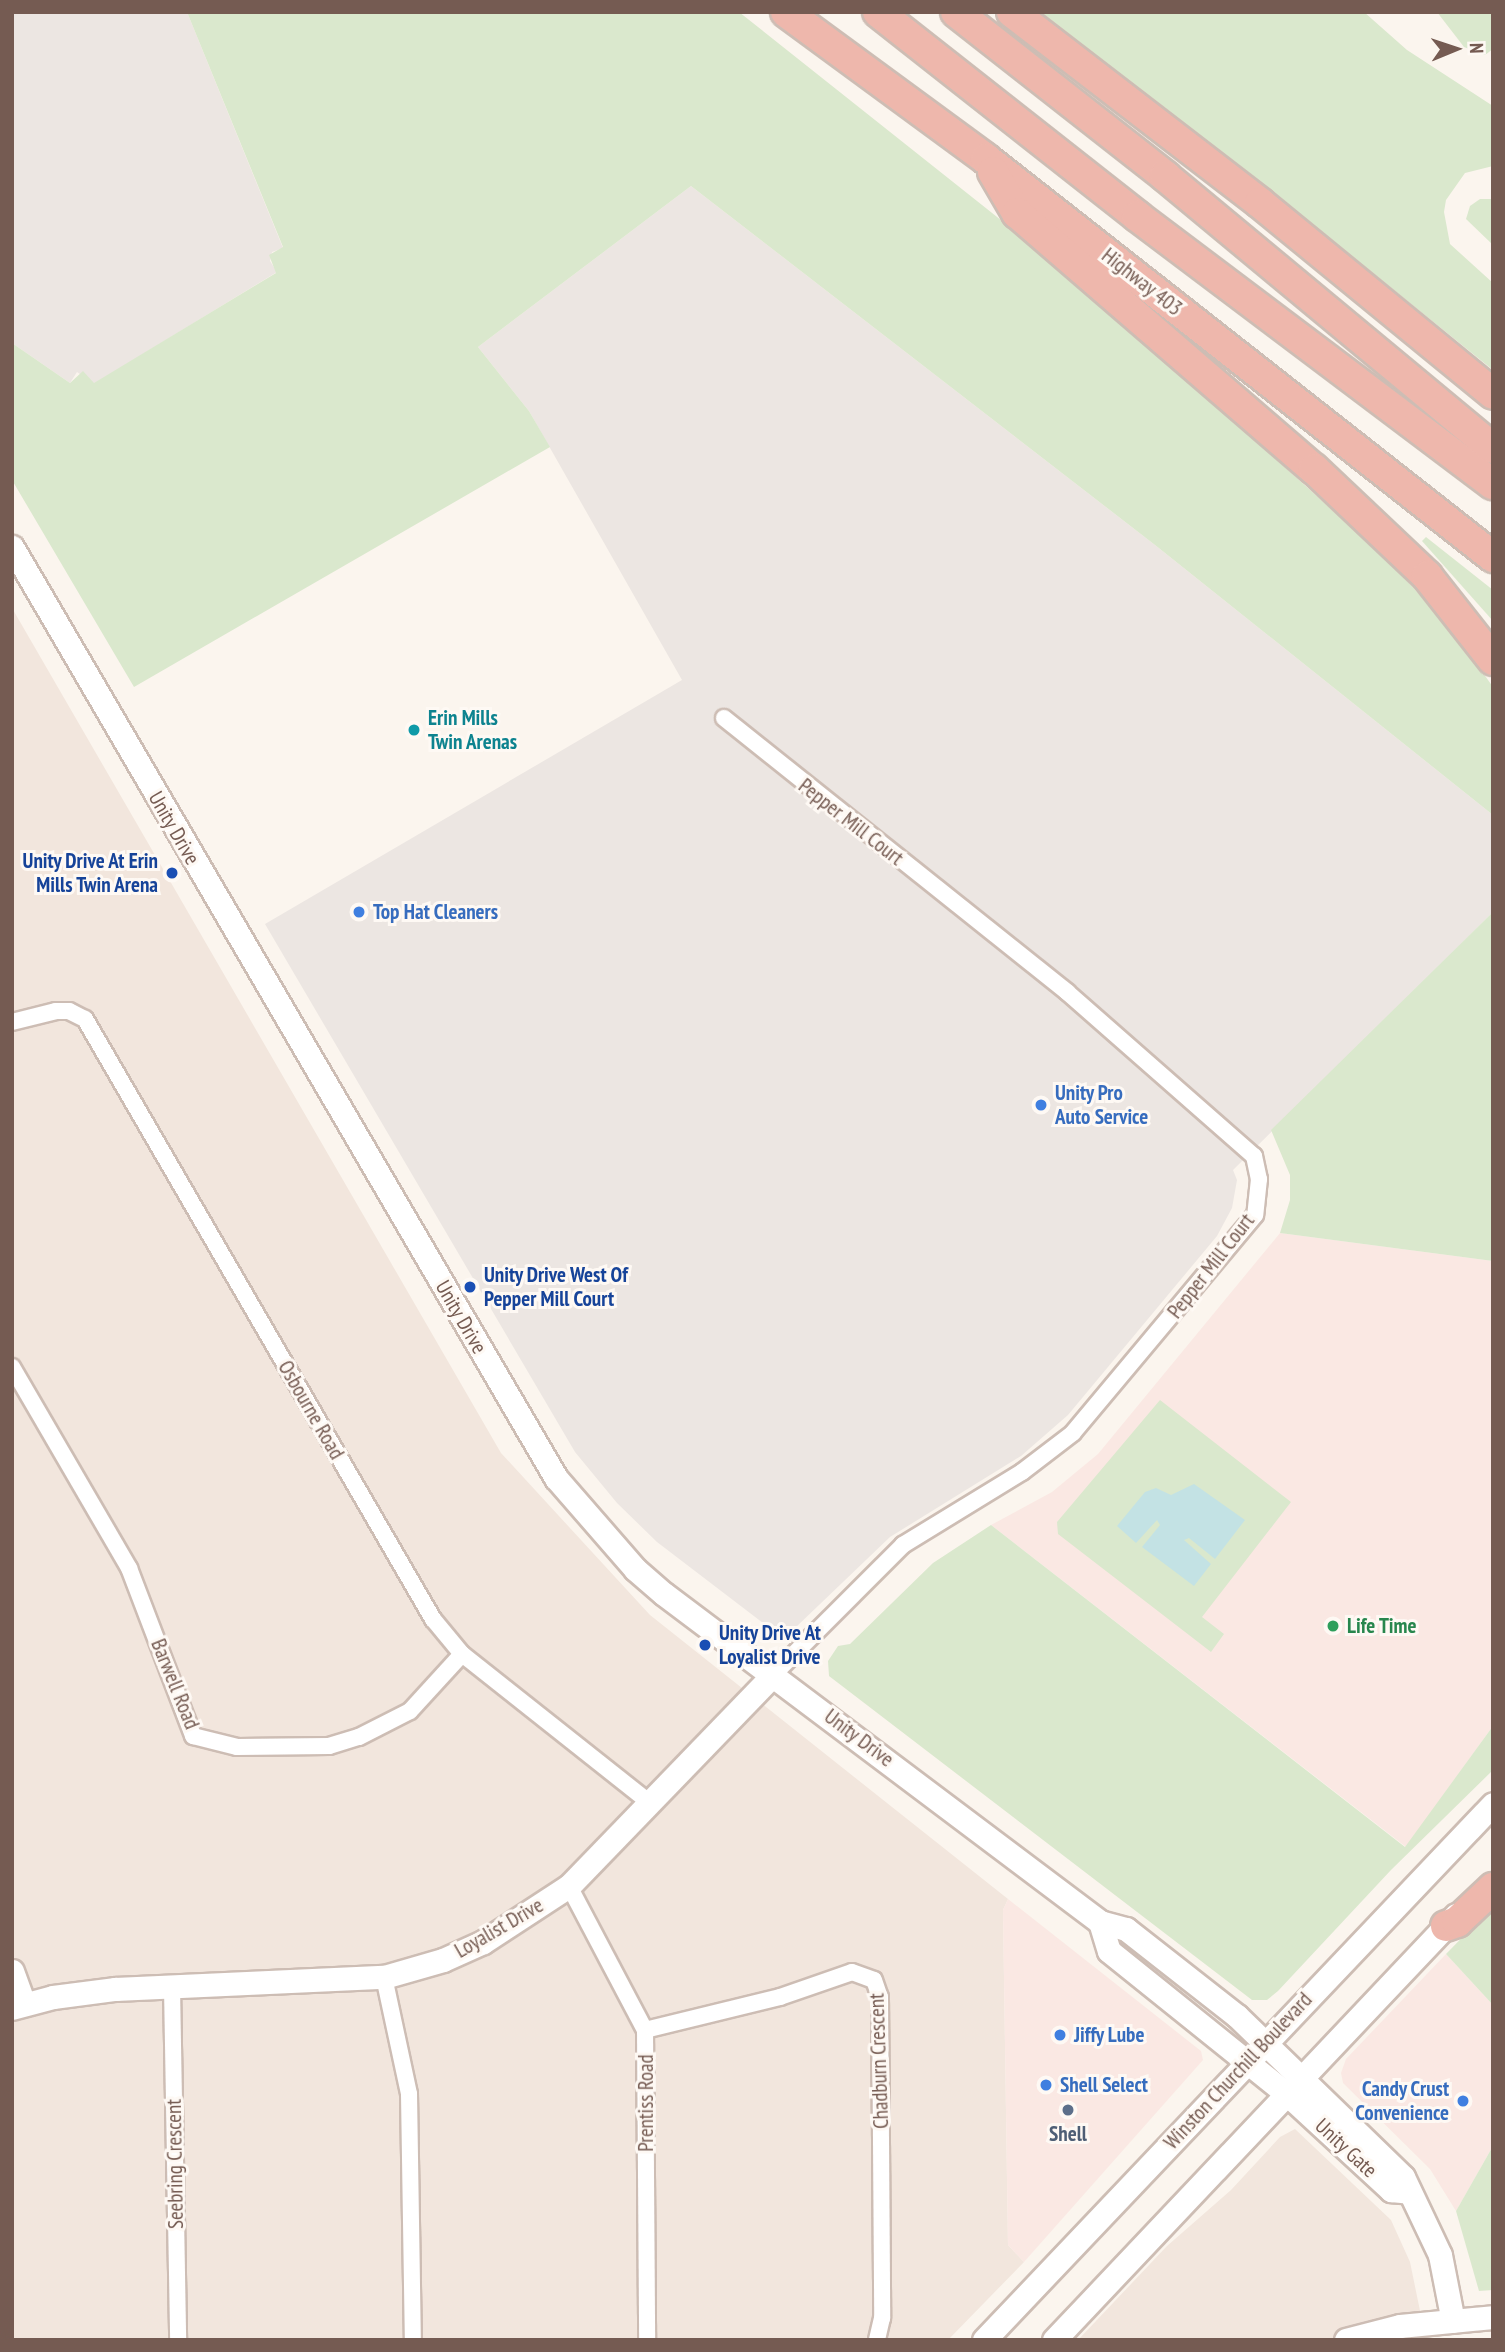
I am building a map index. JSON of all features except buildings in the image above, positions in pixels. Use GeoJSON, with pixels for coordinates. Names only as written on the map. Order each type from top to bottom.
{"type":"FeatureCollection","features":[{"type":"Feature","properties":{"kind":"highway","name":"Highway 403"},"geometry":{"type":"LineString","coordinates":[[786,12],[986,159],[1493,556]]}},
{"type":"Feature","properties":{"kind":"highway"},"geometry":{"type":"LineString","coordinates":[[878,12],[1137,216],[1493,484]]}},
{"type":"Feature","properties":{"kind":"highway"},"geometry":{"type":"LineString","coordinates":[[956,12],[1166,176],[1493,447]]}},
{"type":"Feature","properties":{"kind":"highway"},"geometry":{"type":"LineString","coordinates":[[1012,12],[1260,203],[1493,394]]}},
{"type":"Feature","properties":{"kind":"highway"},"geometry":{"type":"LineString","coordinates":[[986,159],[1017,213],[1333,487],[1427,576],[1493,660]]}},
{"type":"Feature","properties":{"kind":"highway"},"geometry":{"type":"LineString","coordinates":[[1446,1926],[1457,1922],[1493,1888]]}},
{"type":"Feature","properties":{"kind":"street","name":"Unity Drive"},"geometry":{"type":"LineString","coordinates":[[12,547],[556,1478],[635,1569],[1100,1922],[1126,1929],[1265,2043],[1295,2086]]}},
{"type":"Feature","properties":{"kind":"street","name":"Pepper Mill Court"},"geometry":{"type":"LineString","coordinates":[[724,718],[1067,992],[1254,1156],[1259,1179],[1255,1215],[1073,1433],[1022,1472],[903,1545],[773,1675]]}},
{"type":"Feature","properties":{"kind":"street","name":"Osbourne Road"},"geometry":{"type":"LineString","coordinates":[[12,1022],[56,1011],[85,1019],[420,1598],[462,1654],[650,1803]]}},
{"type":"Feature","properties":{"kind":"street","name":"Barwell Road"},"geometry":{"type":"LineString","coordinates":[[12,1367],[129,1569],[193,1735],[237,1747],[329,1746],[359,1737],[410,1711],[462,1654]]}},
{"type":"Feature","properties":{"kind":"street","name":"Loyalist Drive"},"geometry":{"type":"LineString","coordinates":[[18,2006],[115,1989],[384,1977],[443,1960],[483,1942],[569,1886],[773,1675]]}},
{"type":"Feature","properties":{"kind":"street","name":"Winston Churchill Boulevard"},"geometry":{"type":"LineString","coordinates":[[984,2340],[1493,1804]]}},
{"type":"Feature","properties":{"kind":"street"},"geometry":{"type":"LineString","coordinates":[[1054,2340],[1493,1875]]}},
{"type":"Feature","properties":{"kind":"street","name":"Prentiss Road"},"geometry":{"type":"LineString","coordinates":[[569,1886],[645,2030],[647,2340]]}},
{"type":"Feature","properties":{"kind":"street"},"geometry":{"type":"LineString","coordinates":[[1100,1922],[1109,1951],[1248,2061],[1295,2086]]}},
{"type":"Feature","properties":{"kind":"street"},"geometry":{"type":"LineString","coordinates":[[12,1971],[18,2006]]}},
{"type":"Feature","properties":{"kind":"street","name":"Chadburn Crescent"},"geometry":{"type":"LineString","coordinates":[[645,2030],[780,1997],[852,1972],[874,1980],[880,1997],[882,2318],[877,2340]]}},
{"type":"Feature","properties":{"kind":"street"},"geometry":{"type":"LineString","coordinates":[[384,1977],[410,2094],[413,2340]]}},
{"type":"Feature","properties":{"kind":"street","name":"Seebring Crescent"},"geometry":{"type":"LineString","coordinates":[[172,1987],[178,2340]]}},
{"type":"Feature","properties":{"kind":"street","name":"Unity Gate"},"geometry":{"type":"LineString","coordinates":[[1295,2086],[1404,2177],[1409,2192],[1428,2223],[1440,2255],[1453,2321]]}},
{"type":"Feature","properties":{"kind":"street"},"geometry":{"type":"LineString","coordinates":[[1346,2340],[1400,2326],[1493,2317]]}},
{"type":"Feature","properties":{"kind":"shaded area"},"geometry":{"type":"Polygon","coordinates":[[[12,12],[187,12],[283,248],[272,252],[270,261],[277,272],[94,384],[77,372],[70,383],[12,343],[12,12]]]}},
{"type":"Feature","properties":{"kind":"shaded area"},"geometry":{"type":"Polygon","coordinates":[[[691,186],[1155,545],[1493,815],[1493,912],[1233,1170],[1237,1180],[1232,1208],[1217,1236],[1068,1415],[1021,1456],[890,1537],[795,1628],[780,1636],[657,1542],[617,1503],[575,1452],[265,924],[682,680],[529,411],[478,347],[691,186]]]}},
{"type":"Feature","properties":{"kind":"shaded area"},"geometry":{"type":"Polygon","coordinates":[[[12,608],[501,1453],[650,1615],[1008,1899],[1003,1910],[1008,2245],[1024,2262],[948,2340],[12,2340],[12,608]]]}},
{"type":"Feature","properties":{"kind":"shaded area"},"geometry":{"type":"Polygon","coordinates":[[[1280,1233],[1493,1261],[1493,1726],[1406,1847],[991,1525],[1052,1492],[1098,1454],[1280,1233]]]}},
{"type":"Feature","properties":{"kind":"shaded area"},"geometry":{"type":"Polygon","coordinates":[[[1008,1899],[1201,2051],[1203,2060],[1024,2262],[1008,2245],[1003,1910],[1008,1899]]]}},
{"type":"Feature","properties":{"kind":"shaded area"},"geometry":{"type":"Polygon","coordinates":[[[1446,1954],[1493,2005],[1493,2146],[1456,2211],[1430,2169],[1343,2083],[1341,2073],[1346,2059],[1446,1954]]]}},
{"type":"Feature","properties":{"kind":"shaded area"},"geometry":{"type":"Polygon","coordinates":[[[1295,2129],[1391,2220],[1410,2262],[1426,2340],[1078,2340],[1167,2246],[1231,2190],[1280,2137],[1295,2129]]]}},
{"type":"Feature","properties":{"kind":"green space"},"geometry":{"type":"Polygon","coordinates":[[[187,12],[739,12],[1016,232],[1163,357],[1392,564],[1456,635],[1493,687],[1493,815],[1155,545],[691,186],[478,347],[529,411],[550,447],[134,687],[12,480],[12,343],[70,383],[83,371],[94,383],[276,273],[269,255],[283,247],[187,12]]]}},
{"type":"Feature","properties":{"kind":"green space"},"geometry":{"type":"Polygon","coordinates":[[[1033,12],[1364,12],[1407,50],[1493,106],[1493,166],[1465,173],[1446,200],[1444,212],[1450,244],[1493,283],[1493,370],[1235,162],[1033,12]]]}},
{"type":"Feature","properties":{"kind":"green space"},"geometry":{"type":"Polygon","coordinates":[[[1437,12],[1493,12],[1493,49],[1485,55],[1464,47],[1437,12]]]}},
{"type":"Feature","properties":{"kind":"green space"},"geometry":{"type":"Polygon","coordinates":[[[1480,199],[1493,199],[1493,245],[1466,219],[1470,206],[1480,199]]]}},
{"type":"Feature","properties":{"kind":"green space"},"geometry":{"type":"Polygon","coordinates":[[[1426,537],[1493,590],[1493,621],[1422,541],[1426,537]]]}},
{"type":"Feature","properties":{"kind":"green space"},"geometry":{"type":"Polygon","coordinates":[[[1493,912],[1493,1261],[1280,1233],[1290,1200],[1290,1175],[1271,1130],[1493,912]]]}},
{"type":"Feature","properties":{"kind":"green space"},"geometry":{"type":"Polygon","coordinates":[[[1160,1400],[1291,1502],[1202,1617],[1224,1634],[1211,1652],[1058,1534],[1057,1522],[1160,1400]]]}},
{"type":"Feature","properties":{"kind":"green space"},"geometry":{"type":"Polygon","coordinates":[[[991,1525],[1405,1847],[1493,1726],[1493,1770],[1391,1870],[1278,1991],[1267,2000],[1252,2000],[829,1676],[828,1661],[838,1646],[850,1644],[933,1563],[991,1525]]]}},
{"type":"Feature","properties":{"kind":"green space"},"geometry":{"type":"Polygon","coordinates":[[[1493,1906],[1493,2005],[1446,1954],[1493,1906]]]}},
{"type":"Feature","properties":{"kind":"green space"},"geometry":{"type":"Polygon","coordinates":[[[1493,2146],[1493,2290],[1479,2291],[1456,2211],[1493,2146]]]}},
{"type":"Feature","properties":{"kind":"water"},"geometry":{"type":"Polygon","coordinates":[[[1194,1484],[1245,1520],[1215,1559],[1189,1538],[1184,1540],[1211,1564],[1194,1586],[1142,1547],[1160,1525],[1157,1520],[1136,1543],[1117,1526],[1145,1492],[1156,1488],[1171,1495],[1194,1484]]]}},
{"type":"Feature","properties":{"kind":"place","name":"Erin Mills Twin Arenas"},"geometry":{"type":"Point","coordinates":[414,730]}},
{"type":"Feature","properties":{"kind":"place","name":"Unity Drive At Erin Mills Twin Arena"},"geometry":{"type":"Point","coordinates":[172,873]}},
{"type":"Feature","properties":{"kind":"place","name":"Top Hat Cleaners"},"geometry":{"type":"Point","coordinates":[359,912]}},
{"type":"Feature","properties":{"kind":"place","name":"Unity Pro Auto Service"},"geometry":{"type":"Point","coordinates":[1041,1105]}},
{"type":"Feature","properties":{"kind":"place","name":"Unity Drive West Of Pepper Mill Court"},"geometry":{"type":"Point","coordinates":[470,1287]}},
{"type":"Feature","properties":{"kind":"place","name":"Life Time"},"geometry":{"type":"Point","coordinates":[1333,1626]}},
{"type":"Feature","properties":{"kind":"place","name":"Unity Drive At Loyalist Drive"},"geometry":{"type":"Point","coordinates":[705,1645]}},
{"type":"Feature","properties":{"kind":"place","name":"Jiffy Lube"},"geometry":{"type":"Point","coordinates":[1060,2035]}},
{"type":"Feature","properties":{"kind":"place","name":"Shell Select"},"geometry":{"type":"Point","coordinates":[1046,2085]}},
{"type":"Feature","properties":{"kind":"place","name":"Candy Crust Convenience"},"geometry":{"type":"Point","coordinates":[1463,2101]}},
{"type":"Feature","properties":{"kind":"place","name":"Shell"},"geometry":{"type":"Point","coordinates":[1068,2110]}}]}
